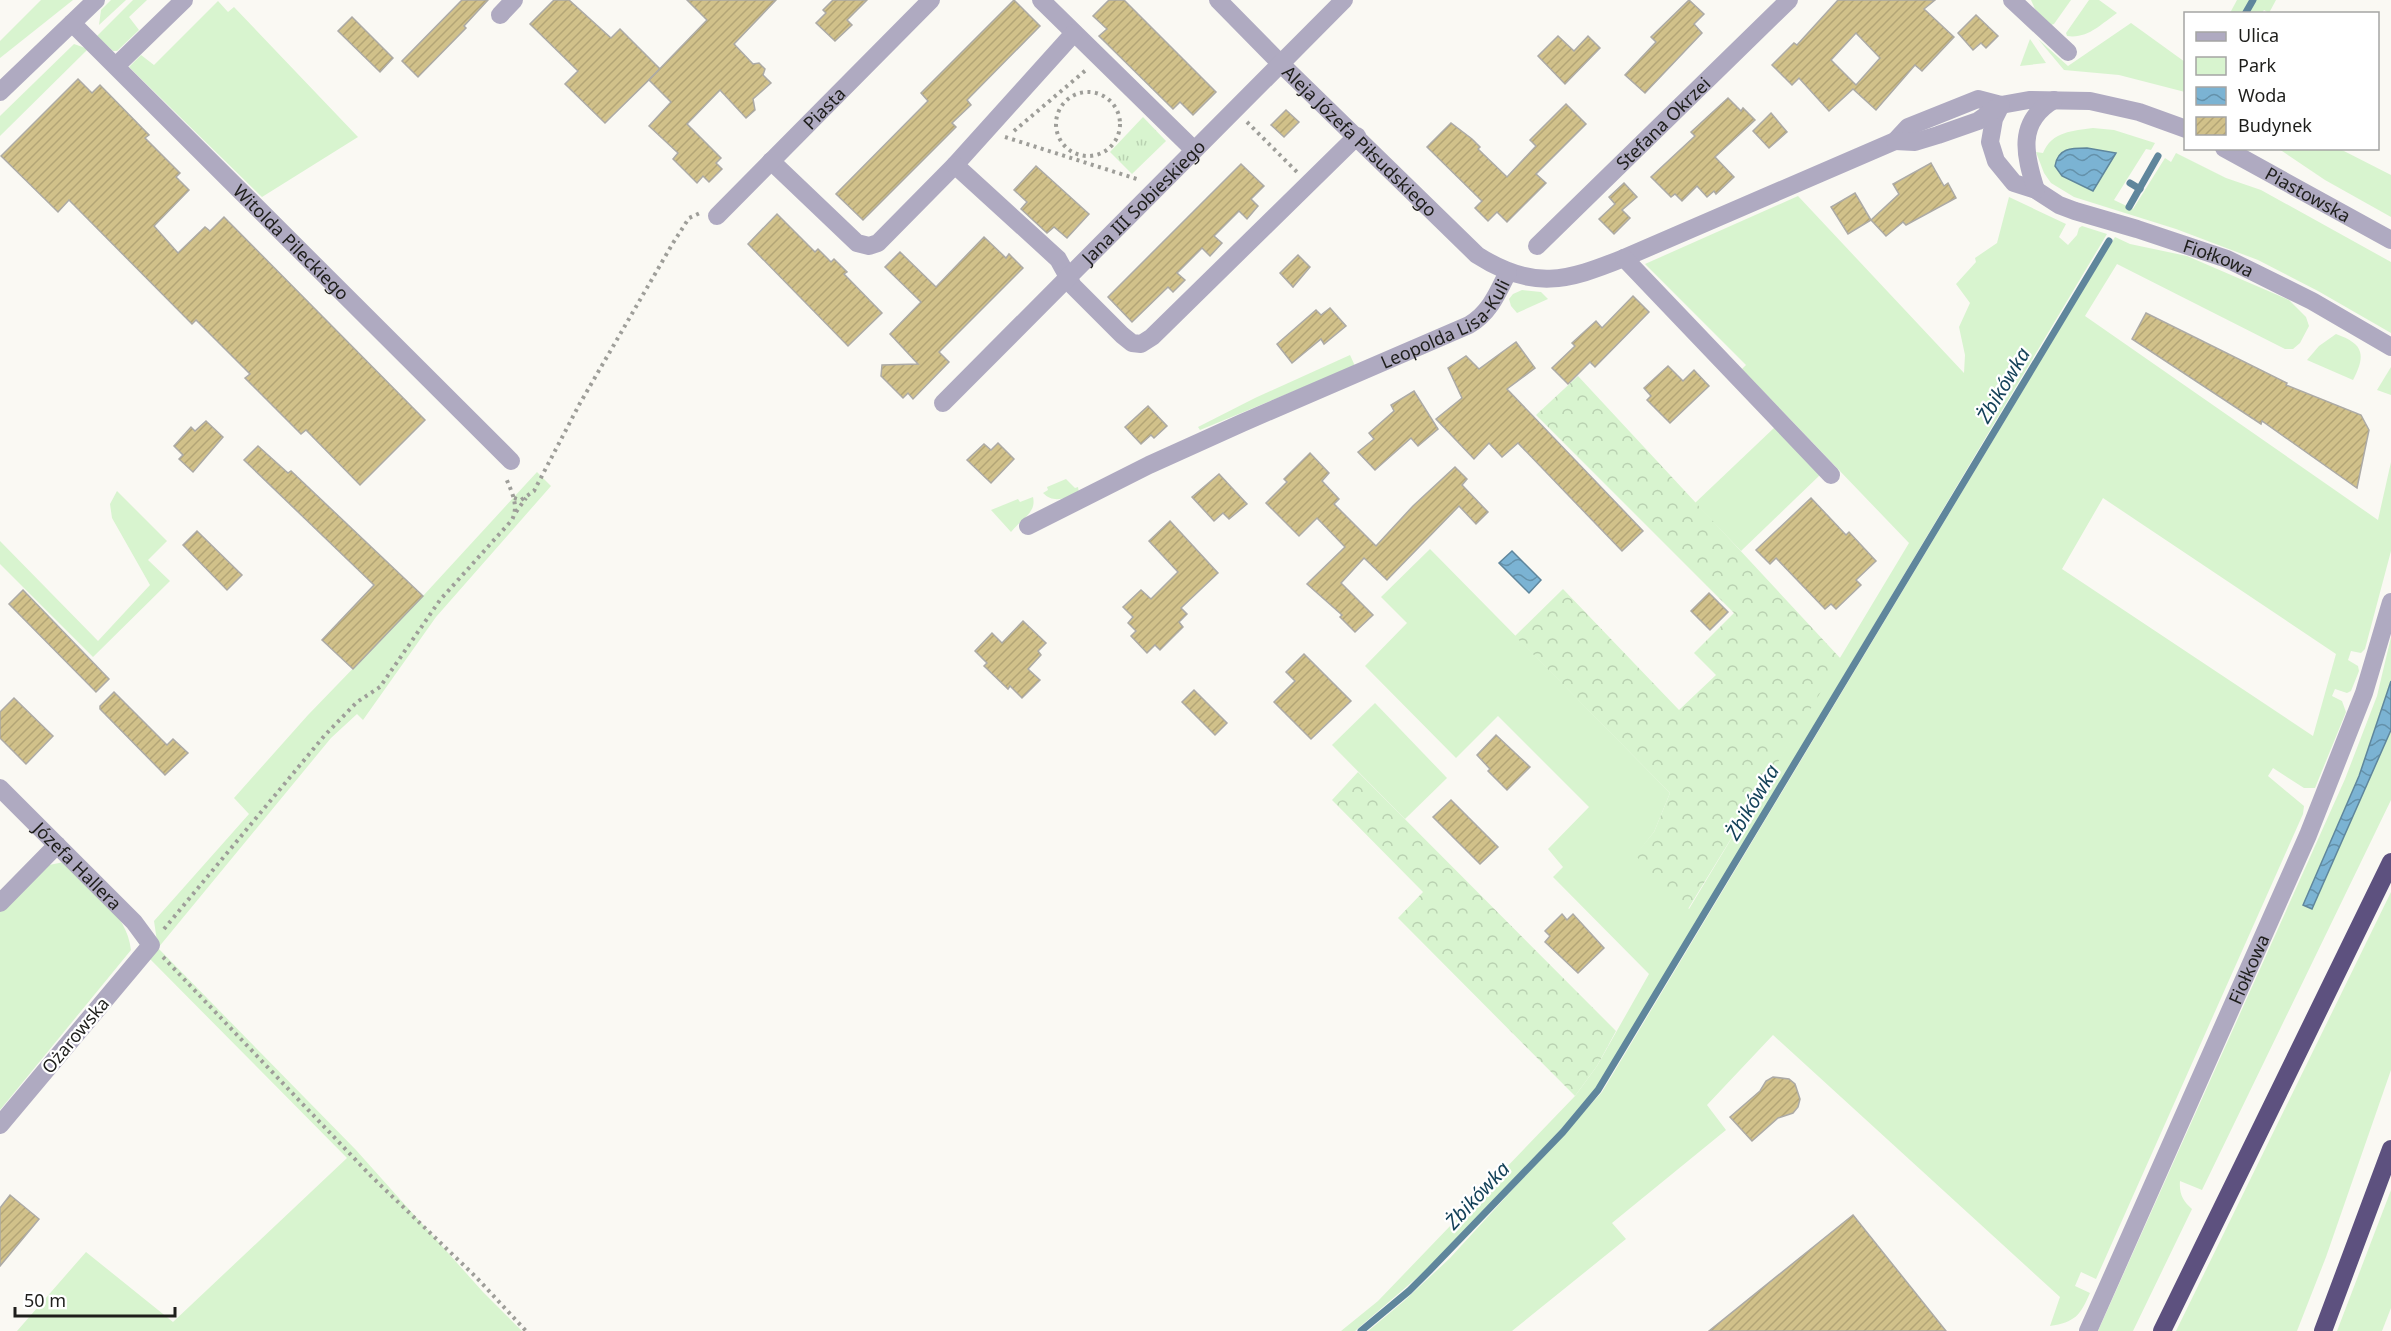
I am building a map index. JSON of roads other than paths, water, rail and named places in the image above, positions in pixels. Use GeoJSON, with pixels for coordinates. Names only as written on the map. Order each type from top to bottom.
{"type":"FeatureCollection","features":[{"type":"Feature","properties":{"kind":"highway"},"geometry":{"type":"LineString","coordinates":[[2162,1331],[2391,862]]}},
{"type":"Feature","properties":{"kind":"highway"},"geometry":{"type":"LineString","coordinates":[[2323,1331],[2391,1149]]}},
{"type":"Feature","properties":{"kind":"street"},"geometry":{"type":"LineString","coordinates":[[0,92],[96,0]]}},
{"type":"Feature","properties":{"kind":"street"},"geometry":{"type":"LineString","coordinates":[[116,66],[184,0]]}},
{"type":"Feature","properties":{"kind":"street"},"geometry":{"type":"LineString","coordinates":[[500,15],[514,0]]}},
{"type":"Feature","properties":{"kind":"street","name":"Piasta"},"geometry":{"type":"LineString","coordinates":[[717,216],[931,0]]}},
{"type":"Feature","properties":{"kind":"street"},"geometry":{"type":"LineString","coordinates":[[1041,0],[1193,149]]}},
{"type":"Feature","properties":{"kind":"street","name":"Aleja Józefa Piłsudskiego"},"geometry":{"type":"LineString","coordinates":[[1218,0],[1478,255],[1508,272]]}},
{"type":"Feature","properties":{"kind":"street","name":"Jana III Sobieskiego"},"geometry":{"type":"LineString","coordinates":[[943,403],[1152,190],[1344,0]]}},
{"type":"Feature","properties":{"kind":"street","name":"Stefana Okrzei"},"geometry":{"type":"LineString","coordinates":[[1537,246],[1789,0]]}},
{"type":"Feature","properties":{"kind":"street"},"geometry":{"type":"LineString","coordinates":[[2012,0],[2068,52]]}},
{"type":"Feature","properties":{"kind":"street","name":"Witolda Pileckiego"},"geometry":{"type":"LineString","coordinates":[[72,23],[506,465]]}},
{"type":"Feature","properties":{"kind":"street"},"geometry":{"type":"LineString","coordinates":[[771,160],[857,243],[869,246],[885,237],[955,165],[1074,33]]}},
{"type":"Feature","properties":{"kind":"street","name":"Leopolda Lisa-Kuli"},"geometry":{"type":"LineString","coordinates":[[1028,526],[1149,465],[1469,325],[1483,316],[1489,308],[1508,272],[1544,280],[1586,274],[1895,141],[1908,127],[1978,99],[2001,105],[2029,100],[2090,101],[2139,112],[2184,128]]}},
{"type":"Feature","properties":{"kind":"street"},"geometry":{"type":"LineString","coordinates":[[2036,190],[2027,164],[2026,136],[2036,115],[2054,100]]}},
{"type":"Feature","properties":{"kind":"street","name":"Fiołkowa"},"geometry":{"type":"LineString","coordinates":[[2001,105],[1992,126],[1990,142],[1993,154],[2014,183],[2036,190],[2059,205],[2075,211],[2228,259],[2312,301],[2391,347]]}},
{"type":"Feature","properties":{"kind":"street"},"geometry":{"type":"LineString","coordinates":[[955,165],[1058,259],[1073,286],[1122,334],[1132,343],[1141,344],[1152,337],[1357,136]]}},
{"type":"Feature","properties":{"kind":"street","name":"Piastowska"},"geometry":{"type":"LineString","coordinates":[[2228,150],[2391,240]]}},
{"type":"Feature","properties":{"kind":"street"},"geometry":{"type":"LineString","coordinates":[[1624,258],[1831,475]]}},
{"type":"Feature","properties":{"kind":"street","name":"Fiołkowa"},"geometry":{"type":"LineString","coordinates":[[2088,1331],[2308,835],[2364,693],[2391,602]]}},
{"type":"Feature","properties":{"kind":"street","name":"Józefa Hallera"},"geometry":{"type":"LineString","coordinates":[[0,788],[134,922],[151,945]]}},
{"type":"Feature","properties":{"kind":"street"},"geometry":{"type":"LineString","coordinates":[[0,903],[57,845]]}},
{"type":"Feature","properties":{"kind":"street","name":"Ożarowska"},"geometry":{"type":"LineString","coordinates":[[0,1125],[151,945]]}},
{"type":"Feature","properties":{"kind":"water"},"geometry":{"type":"Polygon","coordinates":[[[2087,148],[2116,153],[2093,191],[2062,176],[2055,166],[2062,152],[2087,148]]]}},
{"type":"Feature","properties":{"kind":"water"},"geometry":{"type":"Polygon","coordinates":[[[1512,551],[1541,580],[1529,593],[1499,563],[1512,551]]]}},
{"type":"Feature","properties":{"kind":"water"},"geometry":{"type":"Polygon","coordinates":[[[2391,681],[2391,730],[2312,909],[2303,905],[2359,776],[2391,681]]]}},
{"type":"Feature","properties":{"kind":"waterway","name":"Żbikówka"},"geometry":{"type":"LineString","coordinates":[[2246,12],[2253,0]]}},
{"type":"Feature","properties":{"kind":"waterway","name":"Żbikówka"},"geometry":{"type":"LineString","coordinates":[[2129,207],[2158,156]]}},
{"type":"Feature","properties":{"kind":"waterway"},"geometry":{"type":"LineString","coordinates":[[2130,183],[2140,189]]}},
{"type":"Feature","properties":{"kind":"waterway","name":"Żbikówka"},"geometry":{"type":"LineString","coordinates":[[1361,1331],[1409,1291],[1430,1270],[1563,1132],[1598,1090],[2109,241]]}}]}
